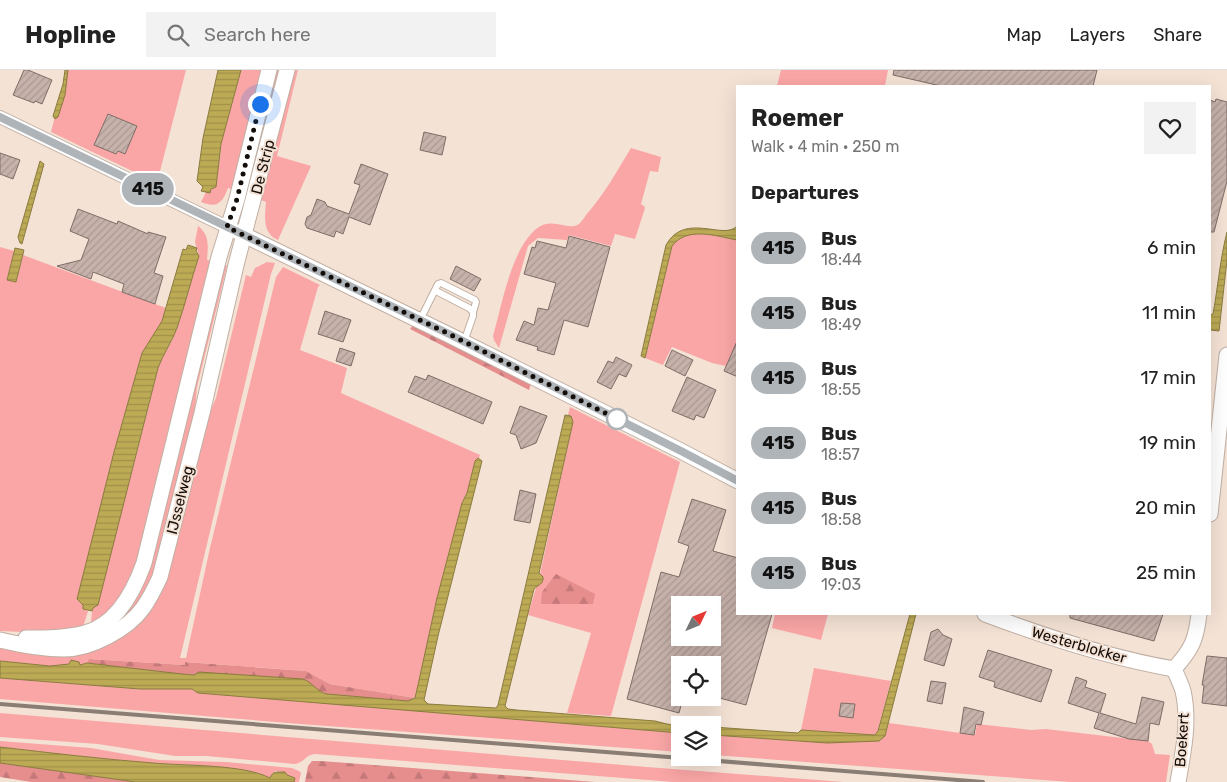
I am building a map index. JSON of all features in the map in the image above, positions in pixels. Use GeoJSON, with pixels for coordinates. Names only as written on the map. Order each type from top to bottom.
{"type":"FeatureCollection","features":[{"type":"Feature","properties":{"kind":"street","name":"De Strip"},"geometry":{"type":"LineString","coordinates":[[227,227],[237,199],[269,70]]}},
{"type":"Feature","properties":{"kind":"street","name":"De Strip"},"geometry":{"type":"LineString","coordinates":[[245,236],[288,70]]}},
{"type":"Feature","properties":{"kind":"street"},"geometry":{"type":"LineString","coordinates":[[0,117],[464,342],[736,480]]}},
{"type":"Feature","properties":{"kind":"street","name":"IJsselweg"},"geometry":{"type":"LineString","coordinates":[[0,639],[45,638],[86,632],[102,625],[114,615],[128,598],[144,563],[227,227]]}},
{"type":"Feature","properties":{"kind":"street","name":"IJsselweg"},"geometry":{"type":"LineString","coordinates":[[0,639],[36,648],[66,649],[86,647],[106,637],[135,618],[143,609],[152,594],[162,568],[202,413],[236,265],[245,236]]}},
{"type":"Feature","properties":{"kind":"street"},"geometry":{"type":"LineString","coordinates":[[1211,500],[1227,355]]}},
{"type":"Feature","properties":{"kind":"street","name":"Westerblokker"},"geometry":{"type":"LineString","coordinates":[[987,615],[1052,639],[1106,654],[1174,669]]}},
{"type":"Feature","properties":{"kind":"street"},"geometry":{"type":"LineString","coordinates":[[1174,669],[1189,654],[1195,641],[1199,615]]}},
{"type":"Feature","properties":{"kind":"street","name":"Boekert"},"geometry":{"type":"LineString","coordinates":[[1174,669],[1182,690],[1186,712],[1178,782]]}},
{"type":"Feature","properties":{"kind":"lane"},"geometry":{"type":"LineString","coordinates":[[420,321],[438,284],[443,283],[473,298],[476,302],[464,342]]}},
{"type":"Feature","properties":{"kind":"shaded area"},"geometry":{"type":"Polygon","coordinates":[[[65,70],[68,70],[65,95],[58,117],[55,119],[53,116],[63,84],[65,70]]]}},
{"type":"Feature","properties":{"kind":"shaded area"},"geometry":{"type":"Polygon","coordinates":[[[67,70],[186,70],[157,183],[51,132],[67,70]]]}},
{"type":"Feature","properties":{"kind":"shaded area"},"geometry":{"type":"Polygon","coordinates":[[[218,70],[241,70],[221,144],[216,187],[211,189],[210,193],[201,191],[203,187],[197,181],[203,138],[218,70]]]}},
{"type":"Feature","properties":{"kind":"shaded area"},"geometry":{"type":"Polygon","coordinates":[[[241,70],[262,70],[232,189],[228,188],[221,201],[211,205],[201,202],[206,192],[210,193],[241,70]]]}},
{"type":"Feature","properties":{"kind":"shaded area"},"geometry":{"type":"Polygon","coordinates":[[[276,70],[283,70],[251,200],[245,197],[276,70]]]}},
{"type":"Feature","properties":{"kind":"shaded area"},"geometry":{"type":"Polygon","coordinates":[[[292,70],[298,70],[277,156],[311,166],[278,240],[267,229],[265,218],[266,202],[261,200],[292,70]]]}},
{"type":"Feature","properties":{"kind":"shaded area"},"geometry":{"type":"Polygon","coordinates":[[[781,70],[888,70],[885,85],[777,85],[781,70]]]}},
{"type":"Feature","properties":{"kind":"shaded area"},"geometry":{"type":"Polygon","coordinates":[[[631,148],[661,157],[658,172],[650,171],[641,204],[645,208],[635,239],[615,234],[611,246],[569,235],[567,240],[538,238],[528,246],[499,348],[493,336],[508,279],[527,239],[535,230],[547,224],[574,226],[579,224],[604,191],[631,148]]]}},
{"type":"Feature","properties":{"kind":"shaded area"},"geometry":{"type":"Polygon","coordinates":[[[40,161],[44,164],[22,244],[18,237],[40,161]]]}},
{"type":"Feature","properties":{"kind":"shaded area"},"geometry":{"type":"Polygon","coordinates":[[[198,226],[205,233],[208,245],[207,260],[212,261],[208,285],[131,585],[107,614],[91,623],[92,611],[132,472],[158,368],[177,328],[199,256],[195,242],[198,226]]]}},
{"type":"Feature","properties":{"kind":"shaded area"},"geometry":{"type":"Polygon","coordinates":[[[736,227],[736,240],[694,234],[678,240],[672,246],[645,358],[641,356],[666,245],[674,235],[683,230],[704,228],[723,231],[731,230],[736,227]]]}},
{"type":"Feature","properties":{"kind":"shaded area"},"geometry":{"type":"Polygon","coordinates":[[[1227,232],[1227,260],[1219,331],[1211,330],[1211,315],[1213,314],[1227,232]]]}},
{"type":"Feature","properties":{"kind":"shaded area"},"geometry":{"type":"Polygon","coordinates":[[[691,234],[707,234],[736,240],[736,349],[726,366],[712,363],[672,347],[663,365],[645,358],[672,246],[680,238],[691,234]]]}},
{"type":"Feature","properties":{"kind":"shaded area"},"geometry":{"type":"Polygon","coordinates":[[[188,245],[197,248],[196,251],[199,256],[177,328],[158,368],[98,605],[92,611],[83,609],[83,605],[77,599],[114,452],[142,353],[162,321],[183,249],[186,250],[188,245]]]}},
{"type":"Feature","properties":{"kind":"shaded area"},"geometry":{"type":"Polygon","coordinates":[[[0,247],[14,251],[7,280],[16,282],[23,255],[166,308],[162,321],[142,353],[114,452],[83,605],[83,609],[88,611],[83,627],[48,633],[0,631],[0,247]]]}},
{"type":"Feature","properties":{"kind":"shaded area"},"geometry":{"type":"Polygon","coordinates":[[[15,248],[24,250],[16,282],[7,280],[15,248]]]}},
{"type":"Feature","properties":{"kind":"shaded area"},"geometry":{"type":"Polygon","coordinates":[[[267,262],[275,263],[180,658],[186,658],[210,548],[276,277],[283,267],[320,285],[300,350],[347,368],[341,393],[480,455],[475,461],[467,493],[462,503],[415,698],[330,684],[306,671],[186,662],[185,665],[89,659],[87,663],[80,665],[79,662],[71,660],[70,664],[50,666],[0,661],[0,648],[56,655],[143,618],[201,433],[216,398],[246,275],[251,277],[255,268],[267,262]]]}},
{"type":"Feature","properties":{"kind":"shaded area"},"geometry":{"type":"Polygon","coordinates":[[[222,263],[227,266],[197,387],[193,433],[149,590],[124,620],[40,642],[122,614],[222,263]]]}},
{"type":"Feature","properties":{"kind":"shaded area"},"geometry":{"type":"Polygon","coordinates":[[[570,407],[680,462],[611,716],[567,713],[591,633],[528,615],[540,574],[573,422],[571,416],[568,415],[570,407]]]}},
{"type":"Feature","properties":{"kind":"shaded area"},"geometry":{"type":"Polygon","coordinates":[[[565,415],[571,416],[573,422],[539,573],[543,579],[542,583],[534,589],[505,706],[508,709],[516,710],[655,721],[671,725],[671,732],[198,693],[192,689],[140,689],[0,678],[0,661],[50,666],[69,664],[71,660],[79,662],[80,665],[87,663],[194,675],[199,672],[303,679],[327,694],[408,701],[415,698],[437,598],[462,503],[467,493],[475,461],[478,458],[482,461],[424,700],[428,704],[496,708],[565,415]]]}},
{"type":"Feature","properties":{"kind":"shaded area"},"geometry":{"type":"Polygon","coordinates":[[[775,615],[828,615],[821,640],[772,628],[775,615]]]}},
{"type":"Feature","properties":{"kind":"shaded area"},"geometry":{"type":"Polygon","coordinates":[[[910,615],[916,615],[885,736],[879,741],[827,743],[721,736],[721,728],[798,733],[801,730],[875,735],[878,731],[910,615]]]}},
{"type":"Feature","properties":{"kind":"shaded area"},"geometry":{"type":"Polygon","coordinates":[[[814,668],[891,681],[877,733],[874,735],[801,730],[814,668]]]}},
{"type":"Feature","properties":{"kind":"shaded area"},"geometry":{"type":"Polygon","coordinates":[[[0,678],[140,689],[192,689],[198,693],[671,732],[671,751],[300,724],[0,699],[0,678]]]}},
{"type":"Feature","properties":{"kind":"shaded area"},"geometry":{"type":"Polygon","coordinates":[[[0,713],[844,782],[674,782],[315,754],[309,755],[301,762],[295,764],[206,756],[175,756],[98,744],[0,737],[0,713]]]}},
{"type":"Feature","properties":{"kind":"shaded area"},"geometry":{"type":"Polygon","coordinates":[[[889,723],[975,735],[977,724],[1031,730],[1046,729],[1148,741],[1152,744],[1155,754],[1170,755],[1166,782],[1070,782],[721,756],[721,736],[827,743],[885,736],[889,723]]]}},
{"type":"Feature","properties":{"kind":"shaded area"},"geometry":{"type":"Polygon","coordinates":[[[0,741],[91,748],[159,760],[226,762],[292,768],[301,773],[299,782],[294,782],[295,778],[284,772],[275,771],[270,779],[259,774],[214,766],[115,760],[0,747],[0,741]]]}},
{"type":"Feature","properties":{"kind":"shaded area"},"geometry":{"type":"Polygon","coordinates":[[[0,747],[76,756],[213,766],[245,770],[270,778],[275,772],[285,772],[287,775],[295,778],[294,782],[136,782],[0,763],[0,747]]]}},
{"type":"Feature","properties":{"kind":"green space"},"geometry":{"type":"Polygon","coordinates":[[[413,325],[531,383],[529,390],[410,329],[413,325]]]}},
{"type":"Feature","properties":{"kind":"green space"},"geometry":{"type":"Polygon","coordinates":[[[556,574],[595,594],[593,604],[541,604],[542,592],[556,574]]]}},
{"type":"Feature","properties":{"kind":"green space"},"geometry":{"type":"Polygon","coordinates":[[[89,659],[185,665],[185,662],[306,671],[330,684],[415,698],[408,701],[327,694],[315,689],[311,684],[182,674],[87,663],[89,659]]]}},
{"type":"Feature","properties":{"kind":"green space"},"geometry":{"type":"Polygon","coordinates":[[[312,761],[595,782],[305,782],[308,766],[312,761]]]}},
{"type":"Feature","properties":{"kind":"green space"},"geometry":{"type":"Polygon","coordinates":[[[0,763],[136,782],[31,782],[0,777],[0,763]]]}},
{"type":"Feature","properties":{"kind":"building"},"geometry":{"type":"Polygon","coordinates":[[[24,70],[52,80],[42,104],[13,95],[24,70]]]}},
{"type":"Feature","properties":{"kind":"building"},"geometry":{"type":"Polygon","coordinates":[[[894,70],[1097,70],[1093,85],[937,85],[893,75],[894,70]]]}},
{"type":"Feature","properties":{"kind":"building"},"geometry":{"type":"Polygon","coordinates":[[[1216,99],[1227,102],[1227,181],[1214,232],[1211,232],[1211,100],[1215,102],[1216,99]]]}},
{"type":"Feature","properties":{"kind":"building"},"geometry":{"type":"Polygon","coordinates":[[[108,114],[137,126],[125,154],[118,151],[116,154],[94,145],[108,114]]]}},
{"type":"Feature","properties":{"kind":"building"},"geometry":{"type":"Polygon","coordinates":[[[424,132],[446,137],[442,155],[420,150],[424,132]]]}},
{"type":"Feature","properties":{"kind":"building"},"geometry":{"type":"Polygon","coordinates":[[[0,153],[20,160],[13,179],[0,174],[0,153]]]}},
{"type":"Feature","properties":{"kind":"building"},"geometry":{"type":"Polygon","coordinates":[[[361,164],[388,174],[370,225],[349,217],[343,234],[336,231],[334,237],[307,228],[305,224],[307,217],[311,215],[317,199],[325,202],[327,206],[349,214],[360,185],[354,183],[361,164]]]}},
{"type":"Feature","properties":{"kind":"building"},"geometry":{"type":"Polygon","coordinates":[[[78,209],[117,224],[118,221],[148,234],[148,232],[166,237],[154,273],[163,276],[155,304],[122,292],[124,284],[93,272],[91,279],[57,266],[81,260],[89,239],[70,231],[78,209]]]}},
{"type":"Feature","properties":{"kind":"building"},"geometry":{"type":"Polygon","coordinates":[[[569,236],[610,247],[588,327],[564,320],[554,355],[537,350],[538,347],[516,340],[524,321],[534,325],[538,308],[548,310],[556,283],[524,274],[532,247],[535,248],[537,241],[566,248],[569,236]]]}},
{"type":"Feature","properties":{"kind":"building"},"geometry":{"type":"Polygon","coordinates":[[[456,266],[481,279],[474,291],[450,279],[456,266]]]}},
{"type":"Feature","properties":{"kind":"building"},"geometry":{"type":"Polygon","coordinates":[[[325,311],[351,320],[343,342],[318,334],[325,311]]]}},
{"type":"Feature","properties":{"kind":"building"},"geometry":{"type":"Polygon","coordinates":[[[736,344],[736,376],[724,371],[736,344]]]}},
{"type":"Feature","properties":{"kind":"building"},"geometry":{"type":"Polygon","coordinates":[[[340,348],[355,353],[351,366],[336,361],[340,348]]]}},
{"type":"Feature","properties":{"kind":"building"},"geometry":{"type":"Polygon","coordinates":[[[672,350],[693,360],[685,376],[665,366],[672,350]]]}},
{"type":"Feature","properties":{"kind":"building"},"geometry":{"type":"Polygon","coordinates":[[[616,357],[632,365],[626,377],[619,374],[611,389],[597,382],[608,361],[613,363],[616,357]]]}},
{"type":"Feature","properties":{"kind":"building"},"geometry":{"type":"Polygon","coordinates":[[[428,375],[492,402],[483,424],[408,392],[415,376],[426,380],[428,375]]]}},
{"type":"Feature","properties":{"kind":"building"},"geometry":{"type":"Polygon","coordinates":[[[687,377],[716,390],[704,418],[696,415],[694,420],[672,411],[687,377]]]}},
{"type":"Feature","properties":{"kind":"building"},"geometry":{"type":"Polygon","coordinates":[[[520,406],[547,416],[536,443],[521,449],[516,435],[510,433],[520,406]]]}},
{"type":"Feature","properties":{"kind":"building"},"geometry":{"type":"Polygon","coordinates":[[[520,490],[536,494],[530,523],[514,520],[520,490]]]}},
{"type":"Feature","properties":{"kind":"building"},"geometry":{"type":"Polygon","coordinates":[[[692,499],[726,510],[713,551],[736,557],[736,615],[772,615],[746,705],[721,698],[721,656],[671,656],[671,706],[681,706],[679,713],[627,699],[661,572],[679,577],[689,546],[678,542],[692,499]]]}},
{"type":"Feature","properties":{"kind":"building"},"geometry":{"type":"Polygon","coordinates":[[[1070,615],[1163,615],[1154,641],[1070,618],[1070,615]]]}},
{"type":"Feature","properties":{"kind":"building"},"geometry":{"type":"Polygon","coordinates":[[[938,629],[943,635],[952,639],[944,666],[924,660],[931,632],[938,629]]]}},
{"type":"Feature","properties":{"kind":"building"},"geometry":{"type":"Polygon","coordinates":[[[988,650],[1052,670],[1041,702],[994,687],[995,682],[979,677],[988,650]]]}},
{"type":"Feature","properties":{"kind":"building"},"geometry":{"type":"Polygon","coordinates":[[[1207,656],[1227,658],[1227,706],[1202,703],[1204,685],[1202,685],[1207,656]]]}},
{"type":"Feature","properties":{"kind":"building"},"geometry":{"type":"Polygon","coordinates":[[[1076,677],[1087,681],[1085,687],[1106,694],[1100,713],[1136,724],[1142,697],[1164,702],[1159,725],[1150,723],[1148,741],[1129,739],[1094,728],[1099,713],[1068,703],[1076,677]]]}},
{"type":"Feature","properties":{"kind":"building"},"geometry":{"type":"Polygon","coordinates":[[[931,681],[946,683],[942,704],[927,701],[931,681]]]}},
{"type":"Feature","properties":{"kind":"building"},"geometry":{"type":"Polygon","coordinates":[[[841,703],[855,704],[853,718],[839,716],[841,703]]]}},
{"type":"Feature","properties":{"kind":"building"},"geometry":{"type":"Polygon","coordinates":[[[964,707],[984,712],[981,725],[976,724],[974,735],[960,733],[964,707]]]}},
{"type":"Feature","properties":{"kind":"railway"},"geometry":{"type":"LineString","coordinates":[[0,704],[983,782]]}},
{"type":"Feature","properties":{"kind":"bus line","name":"415"},"geometry":{"type":"LineString","coordinates":[[0,117],[449,334],[736,480]]}},
{"type":"Feature","properties":{"kind":"route"},"geometry":{"type":"LineString","coordinates":[[260,104],[237,199],[227,227],[449,334],[617,419]]}}]}
